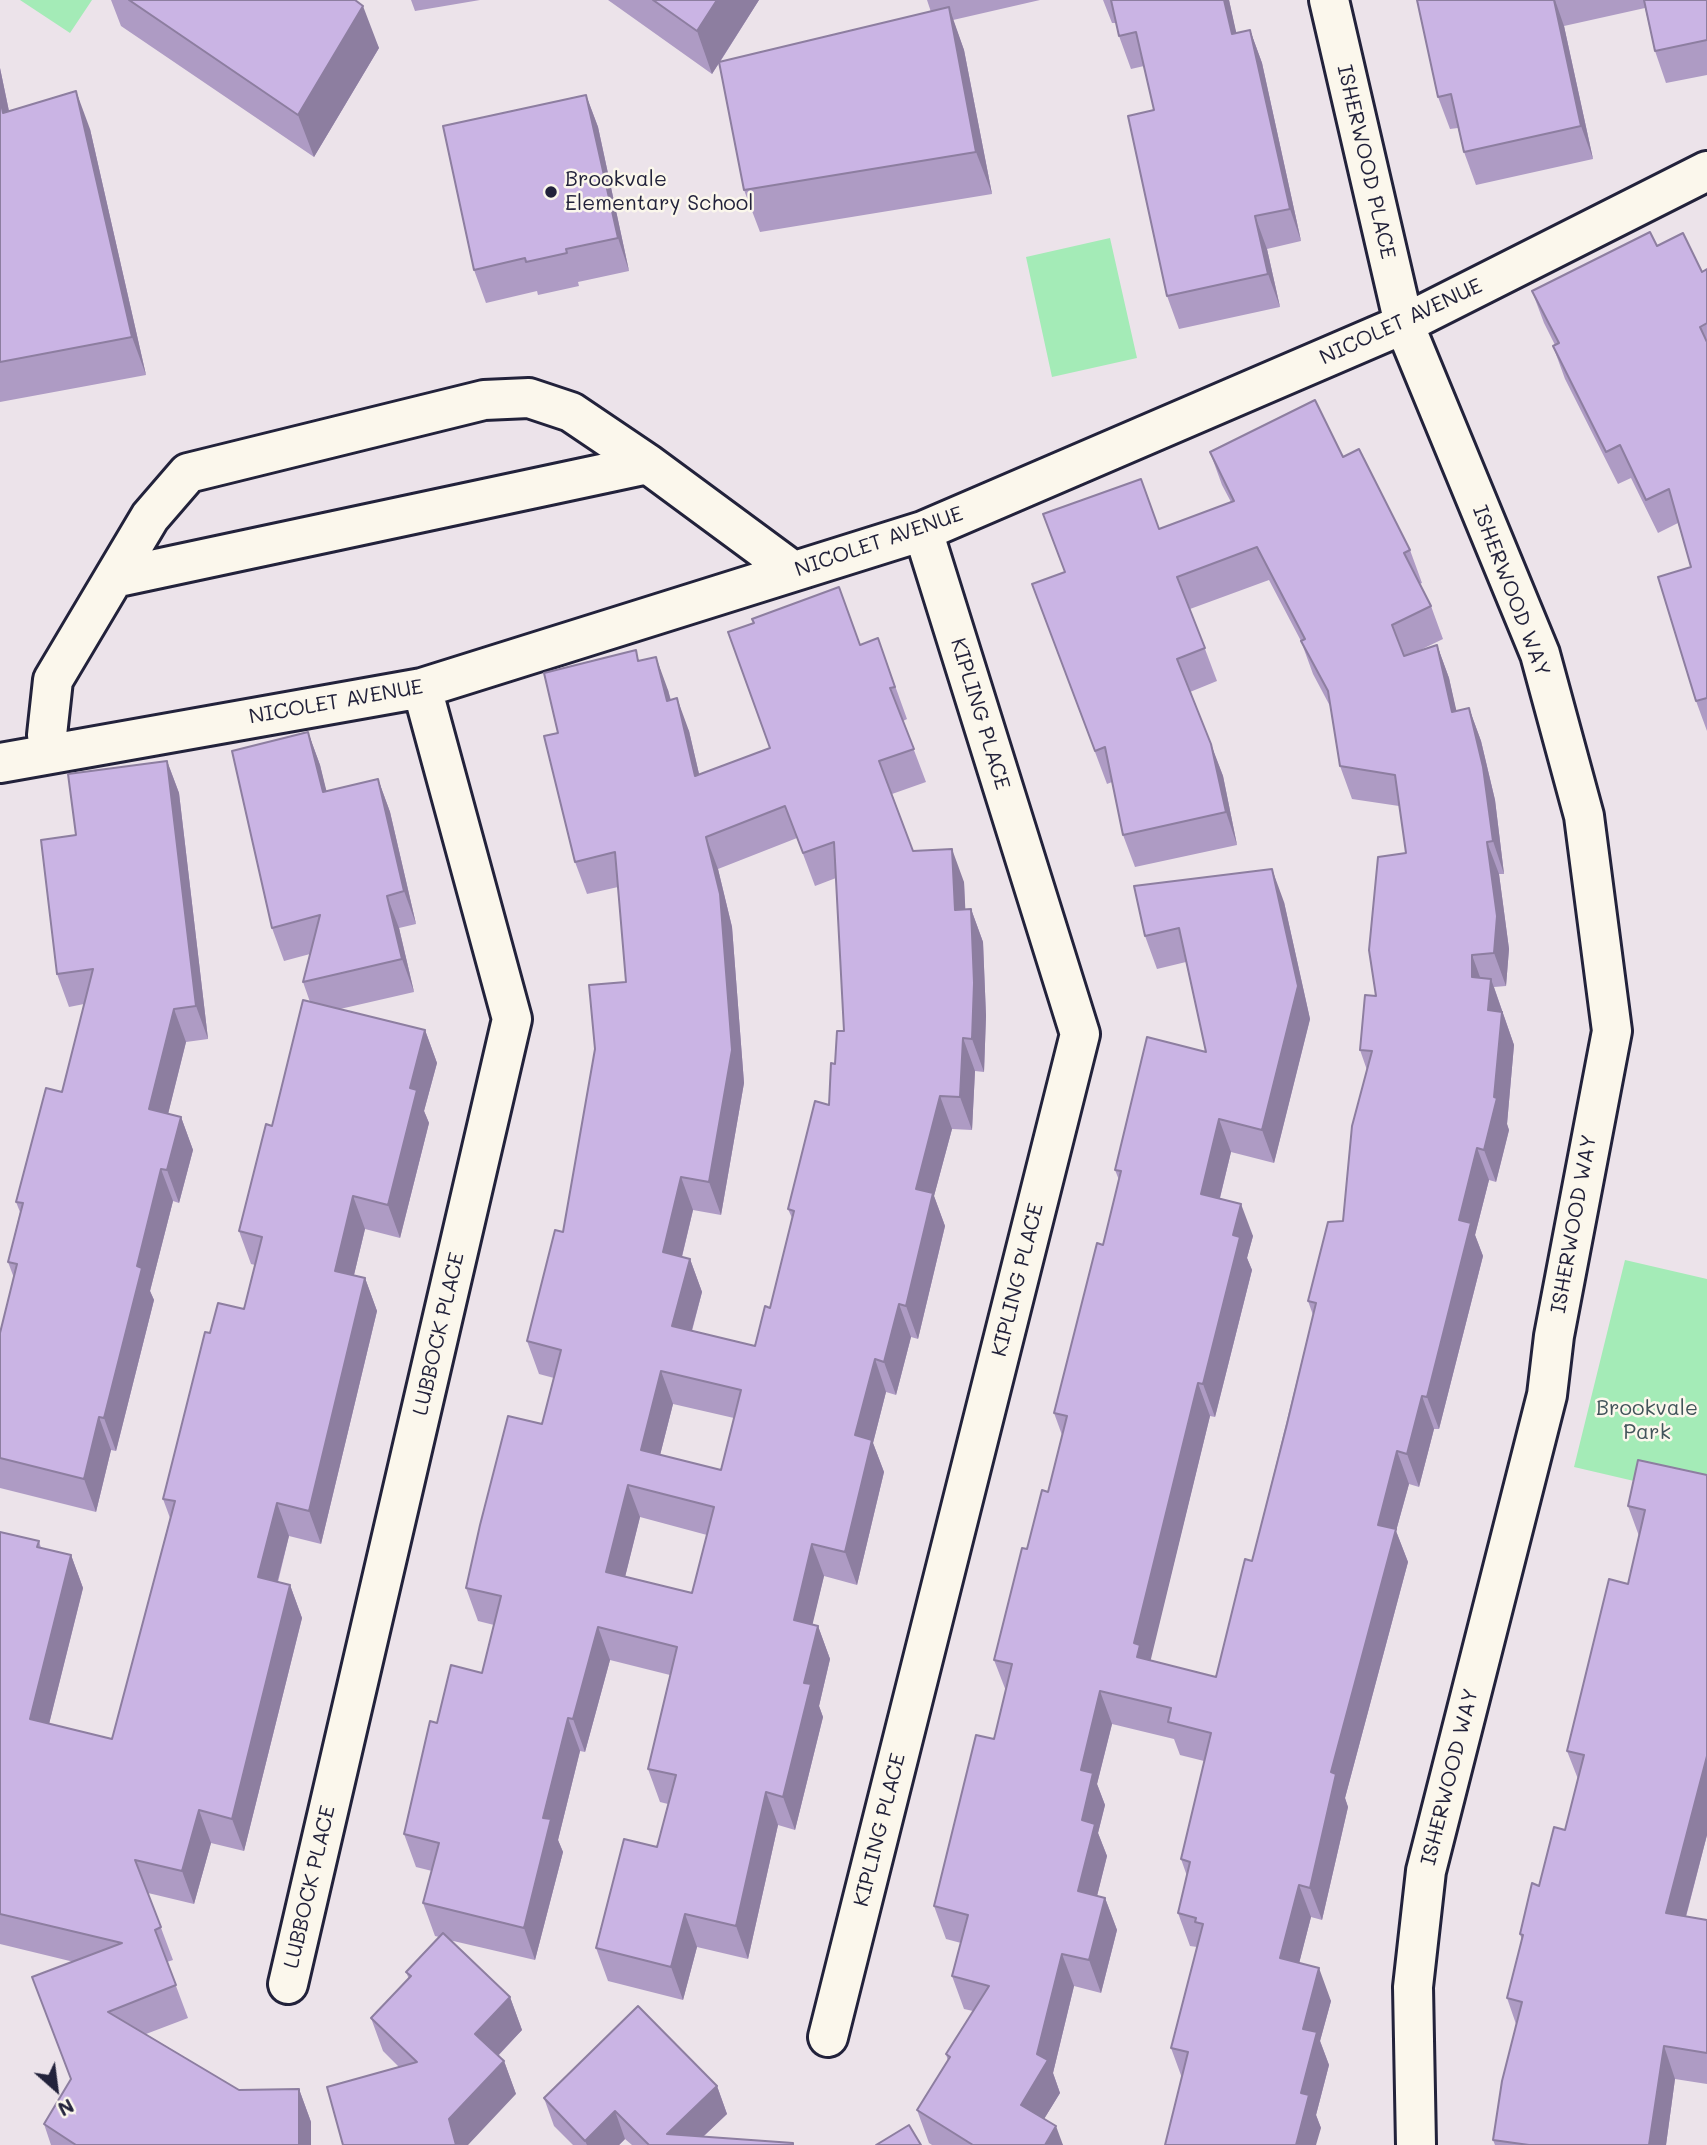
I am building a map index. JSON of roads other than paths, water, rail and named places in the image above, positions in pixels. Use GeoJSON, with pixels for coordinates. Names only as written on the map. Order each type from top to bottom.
{"type":"FeatureCollection","features":[{"type":"Feature","properties":{"kind":"street","name":"ISHERWOOD PLACE"},"geometry":{"type":"LineString","coordinates":[[1329,0],[1404,324]]}},
{"type":"Feature","properties":{"kind":"street","name":"NICOLET AVENUE"},"geometry":{"type":"LineString","coordinates":[[0,763],[422,688],[923,531],[1404,324],[1707,170]]}},
{"type":"Feature","properties":{"kind":"street","name":"ISHERWOOD WAY"},"geometry":{"type":"LineString","coordinates":[[1404,324],[1540,654],[1584,816],[1612,1031],[1561,1295],[1547,1395],[1426,1871],[1413,1987],[1416,2145]]}},
{"type":"Feature","properties":{"kind":"street"},"geometry":{"type":"LineString","coordinates":[[51,753],[47,735],[53,680],[149,517],[187,472],[484,400],[529,398],[570,412],[649,464],[793,571]]}},
{"type":"Feature","properties":{"kind":"street"},"geometry":{"type":"LineString","coordinates":[[114,578],[649,464]]}},
{"type":"Feature","properties":{"kind":"street","name":"KIPLING PLACE"},"geometry":{"type":"LineString","coordinates":[[828,2036],[1080,1034],[923,531]]}},
{"type":"Feature","properties":{"kind":"street","name":"LUBBOCK PLACE"},"geometry":{"type":"LineString","coordinates":[[288,1984],[512,1019],[422,688]]}},
{"type":"Feature","properties":{"kind":"place","name":"Brookvale Elementary School"},"geometry":{"type":"Point","coordinates":[551,192]}},
{"type":"Feature","properties":{"kind":"park label","name":"Brookvale Park"},"geometry":{"type":"Point","coordinates":[1647,1421]}}]}
